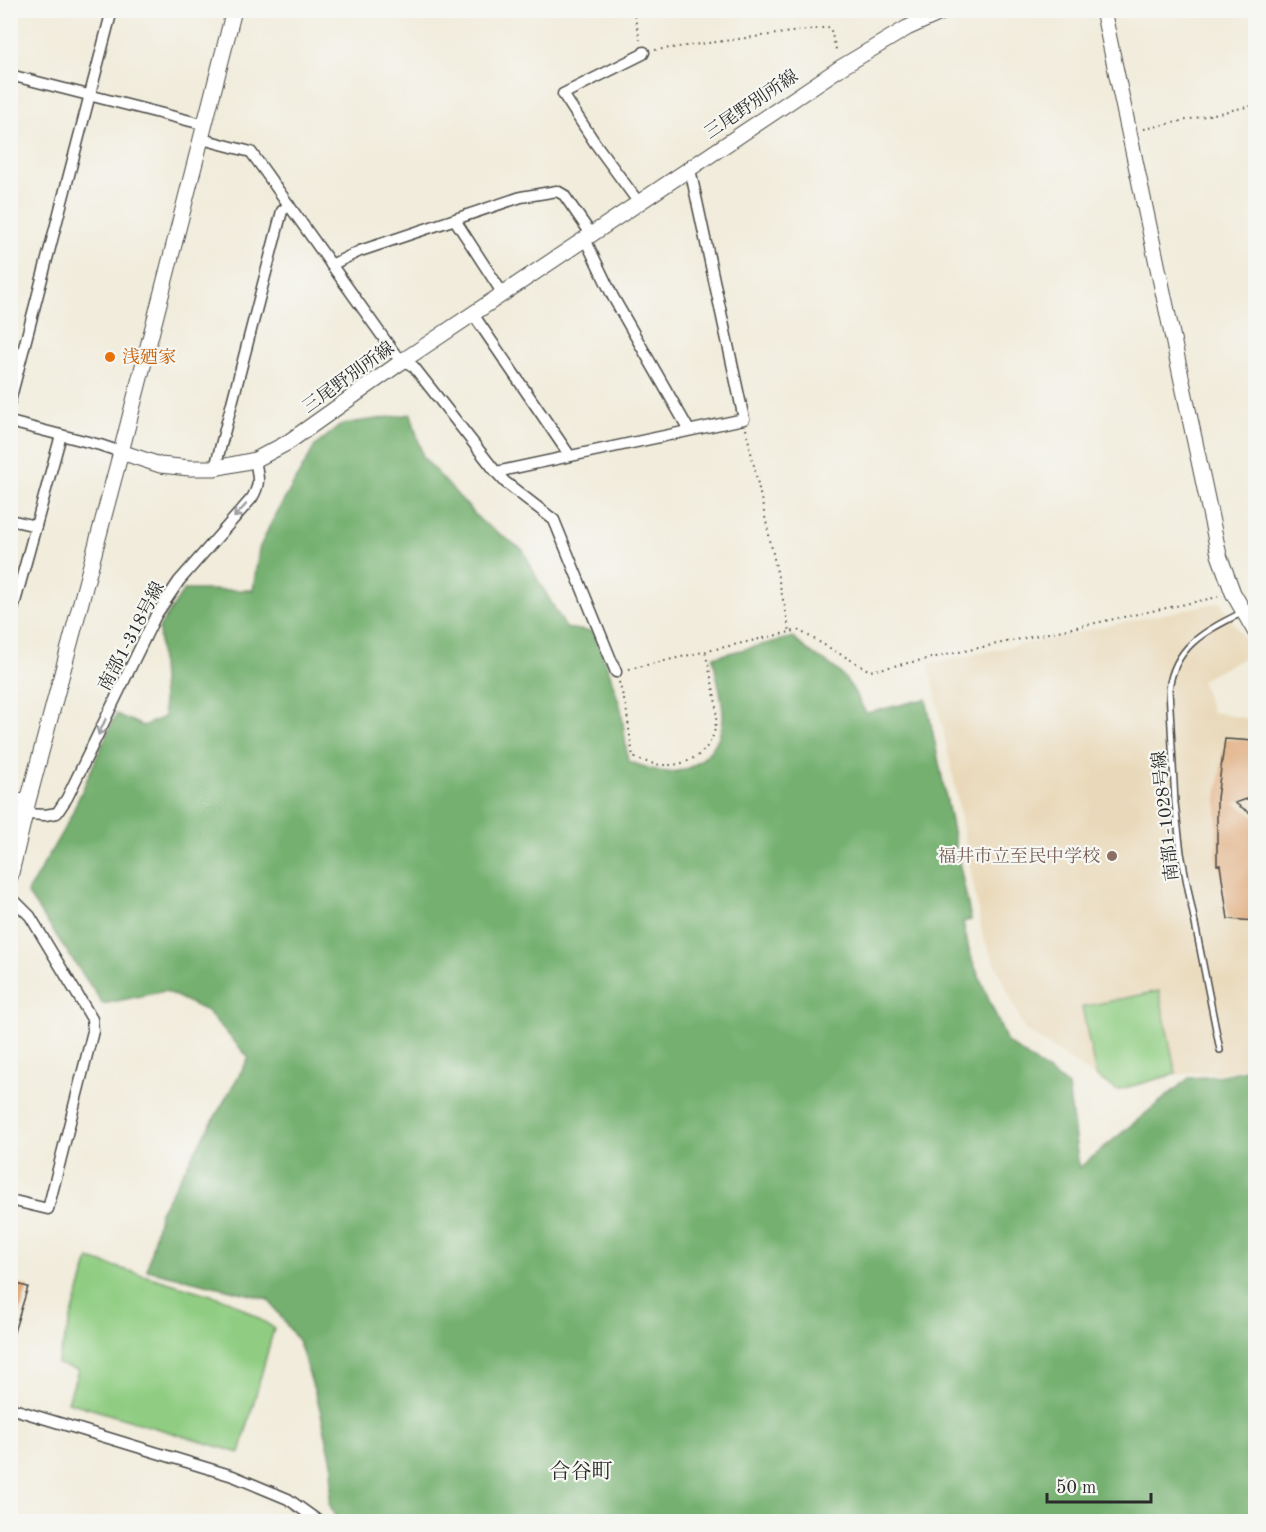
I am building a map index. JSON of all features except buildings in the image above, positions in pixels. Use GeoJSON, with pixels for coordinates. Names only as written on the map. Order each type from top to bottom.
{"type":"FeatureCollection","features":[{"type":"Feature","properties":{"kind":"main road"},"geometry":{"type":"LineString","coordinates":[[10,877],[234,10]]}},
{"type":"Feature","properties":{"kind":"main road","name":"三尾野別所線"},"geometry":{"type":"LineString","coordinates":[[121,452],[160,465],[190,468],[215,468],[255,460],[305,432],[404,360],[840,68],[907,28],[947,10]]}},
{"type":"Feature","properties":{"kind":"main road"},"geometry":{"type":"LineString","coordinates":[[1102,10],[1220,555],[1233,593],[1256,633]]}},
{"type":"Feature","properties":{"kind":"street"},"geometry":{"type":"LineString","coordinates":[[10,401],[112,10]]}},
{"type":"Feature","properties":{"kind":"street"},"geometry":{"type":"LineString","coordinates":[[639,203],[563,94],[644,52]]}},
{"type":"Feature","properties":{"kind":"street"},"geometry":{"type":"LineString","coordinates":[[10,75],[89,96],[204,132],[250,152],[395,354],[414,367],[505,482],[555,520],[616,672]]}},
{"type":"Feature","properties":{"kind":"street"},"geometry":{"type":"LineString","coordinates":[[496,472],[744,419],[690,169]]}},
{"type":"Feature","properties":{"kind":"street"},"geometry":{"type":"LineString","coordinates":[[331,265],[360,251],[521,197],[557,191],[564,195],[588,237],[613,297],[689,430]]}},
{"type":"Feature","properties":{"kind":"street"},"geometry":{"type":"LineString","coordinates":[[215,468],[282,211],[289,205]]}},
{"type":"Feature","properties":{"kind":"street"},"geometry":{"type":"LineString","coordinates":[[455,220],[503,294]]}},
{"type":"Feature","properties":{"kind":"street"},"geometry":{"type":"LineString","coordinates":[[473,314],[570,456]]}},
{"type":"Feature","properties":{"kind":"street"},"geometry":{"type":"LineString","coordinates":[[10,422],[121,452]]}},
{"type":"Feature","properties":{"kind":"street"},"geometry":{"type":"LineString","coordinates":[[11,615],[61,435]]}},
{"type":"Feature","properties":{"kind":"street","name":"南部1-318号線"},"geometry":{"type":"LineString","coordinates":[[27,807],[45,815],[57,813],[67,798],[156,615],[179,581],[258,489],[259,479],[255,460]]}},
{"type":"Feature","properties":{"kind":"street"},"geometry":{"type":"LineString","coordinates":[[10,520],[36,526]]}},
{"type":"Feature","properties":{"kind":"street"},"geometry":{"type":"LineString","coordinates":[[10,796],[27,807]]}},
{"type":"Feature","properties":{"kind":"street"},"geometry":{"type":"LineString","coordinates":[[10,900],[17,903],[30,916],[92,1020],[93,1031],[48,1209],[10,1200]]}},
{"type":"Feature","properties":{"kind":"street"},"geometry":{"type":"LineString","coordinates":[[10,1408],[233,1476],[288,1499],[320,1521]]}},
{"type":"Feature","properties":{"kind":"lane","name":"南部1-1028号線"},"geometry":{"type":"LineString","coordinates":[[1220,1050],[1181,853],[1175,803],[1169,689],[1171,673],[1186,648],[1201,636],[1243,612]]}},
{"type":"Feature","properties":{"kind":"path"},"geometry":{"type":"LineString","coordinates":[[633,10],[644,52],[830,27],[840,68]]}},
{"type":"Feature","properties":{"kind":"path"},"geometry":{"type":"LineString","coordinates":[[1128,132],[1256,105]]}},
{"type":"Feature","properties":{"kind":"path"},"geometry":{"type":"LineString","coordinates":[[744,419],[790,632]]}},
{"type":"Feature","properties":{"kind":"path"},"geometry":{"type":"LineString","coordinates":[[705,651],[717,712],[712,739],[704,752],[681,764],[668,766],[633,757],[626,707],[616,672],[705,651],[798,630],[870,671],[1233,593]]}},
{"type":"Feature","properties":{"kind":"shaded area","name":"福井市立至民中学校"},"geometry":{"type":"Polygon","coordinates":[[[1220,602],[1254,653],[1201,680],[1212,712],[1255,720],[1255,1065],[1217,1073],[1189,1073],[1160,1078],[1117,1092],[1025,1030],[983,937],[953,776],[929,664],[1220,602]]]}},
{"type":"Feature","properties":{"kind":"green space"},"geometry":{"type":"Polygon","coordinates":[[[411,414],[423,457],[481,521],[523,550],[566,628],[593,632],[621,709],[628,761],[653,770],[669,772],[691,767],[700,761],[715,745],[722,724],[723,713],[713,657],[793,637],[804,648],[843,676],[866,713],[926,699],[971,920],[963,922],[970,955],[1007,1042],[1068,1086],[1079,1168],[1189,1078],[1217,1076],[1255,1068],[1255,1521],[337,1521],[329,1503],[333,1467],[320,1409],[299,1342],[268,1299],[147,1270],[160,1212],[249,1058],[207,1011],[165,991],[103,1004],[27,893],[69,820],[116,714],[143,726],[164,717],[159,628],[184,590],[253,590],[259,549],[315,446],[342,424],[411,414]]]}},
{"type":"Feature","properties":{"kind":"green space"},"geometry":{"type":"Polygon","coordinates":[[[1159,991],[1176,1074],[1117,1090],[1096,1076],[1082,1007],[1159,991]]]}},
{"type":"Feature","properties":{"kind":"green space"},"geometry":{"type":"Polygon","coordinates":[[[89,1259],[231,1301],[274,1328],[240,1453],[68,1402],[78,1370],[57,1364],[89,1259]]]}},
{"type":"Feature","properties":{"kind":"place","name":"浅廼家"},"geometry":{"type":"Point","coordinates":[110,357]}},
{"type":"Feature","properties":{"kind":"place","name":"福井市立至民中学校"},"geometry":{"type":"Point","coordinates":[1112,856]}},
{"type":"Feature","properties":{"kind":"district","name":"合谷町"},"geometry":{"type":"Point","coordinates":[581,1471]}}]}
